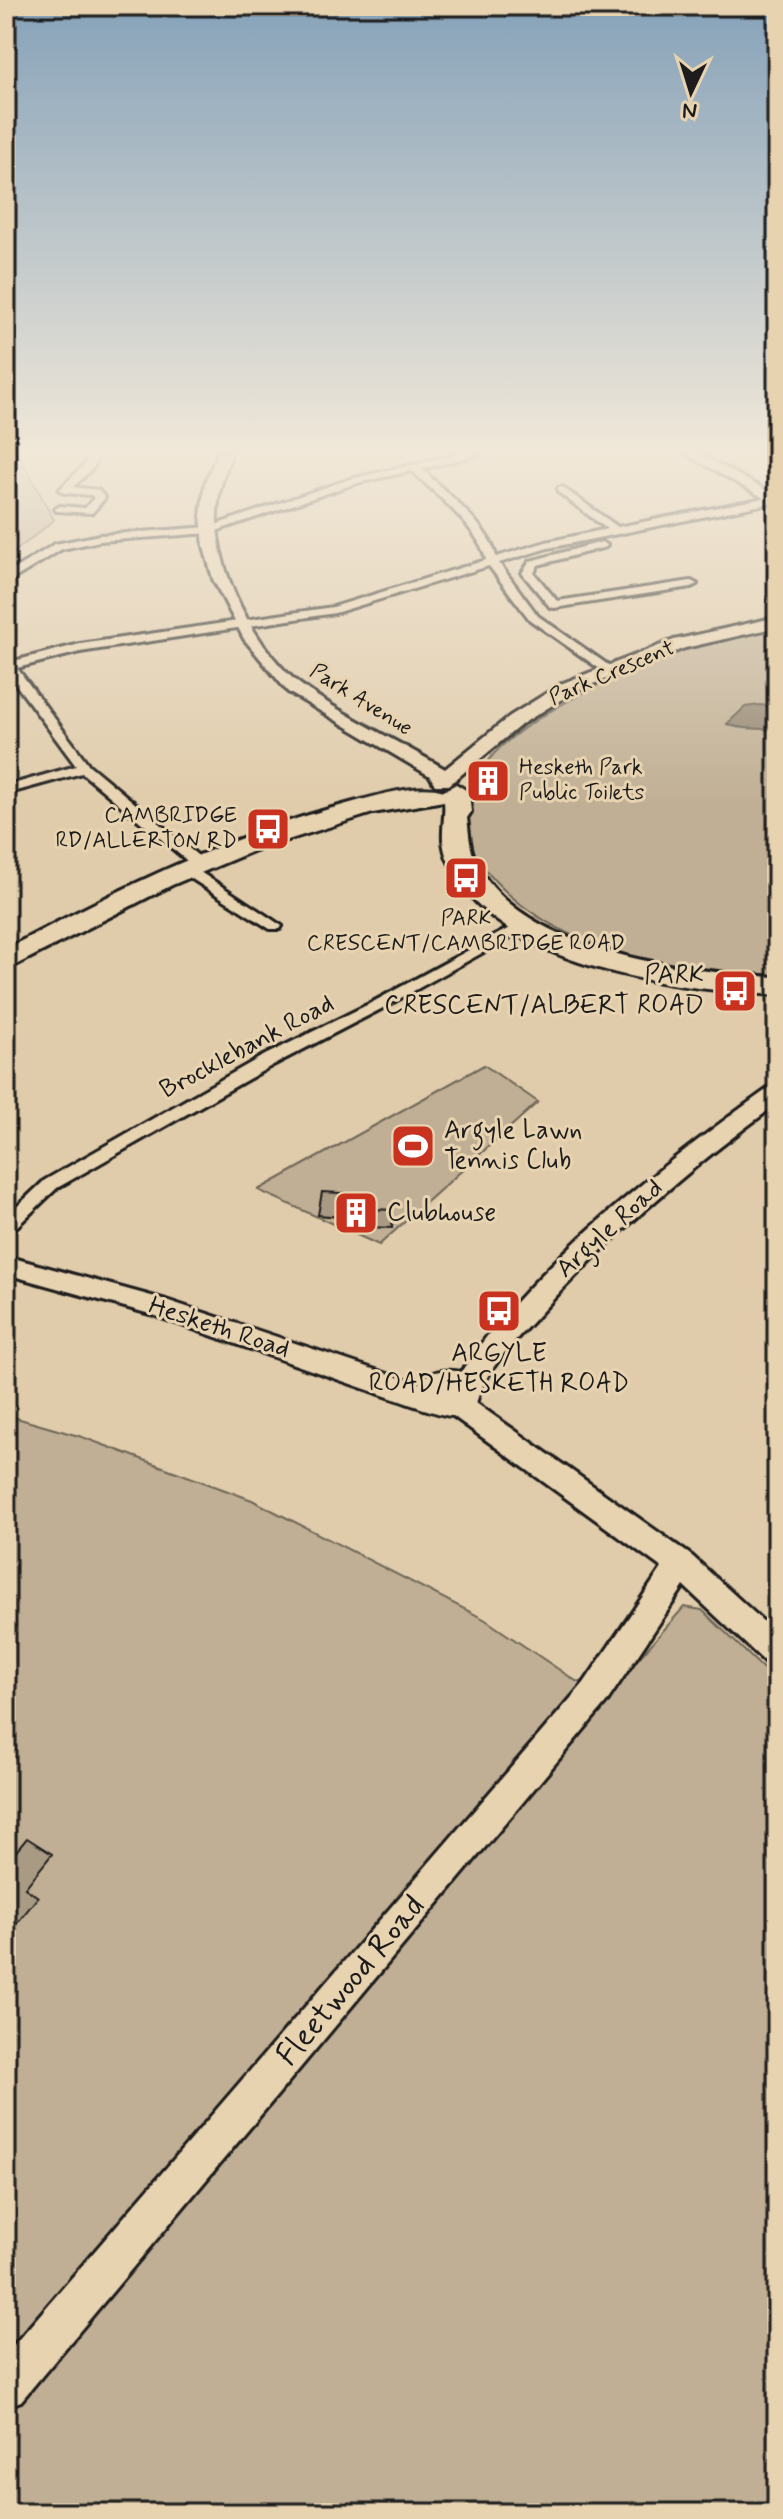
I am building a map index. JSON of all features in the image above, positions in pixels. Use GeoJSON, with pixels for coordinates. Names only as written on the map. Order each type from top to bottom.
{"type":"FeatureCollection","features":[{"type":"Feature","properties":{"kind":"highway"},"geometry":{"type":"LineString","coordinates":[[6,961],[192,865],[304,824],[440,789]]}},
{"type":"Feature","properties":{"kind":"highway","name":"Park Crescent"},"geometry":{"type":"LineString","coordinates":[[440,789],[462,863],[491,898],[522,925],[589,953],[681,980],[777,986]]}},
{"type":"Feature","properties":{"kind":"street","name":"Park Avenue"},"geometry":{"type":"LineString","coordinates":[[219,571],[241,624],[275,670],[294,688],[440,789]]}},
{"type":"Feature","properties":{"kind":"street"},"geometry":{"type":"LineString","coordinates":[[275,926],[192,865],[84,768],[7,666],[80,648],[335,610],[464,571]]}},
{"type":"Feature","properties":{"kind":"street"},"geometry":{"type":"LineString","coordinates":[[497,571],[528,612],[607,670]]}},
{"type":"Feature","properties":{"kind":"street"},"geometry":{"type":"LineString","coordinates":[[529,571],[533,584],[554,605]]}},
{"type":"Feature","properties":{"kind":"street"},"geometry":{"type":"LineString","coordinates":[[508,587],[533,584]]}},
{"type":"Feature","properties":{"kind":"street"},"geometry":{"type":"LineString","coordinates":[[528,612],[554,605],[691,584]]}},
{"type":"Feature","properties":{"kind":"street","name":"Park Crescent"},"geometry":{"type":"LineString","coordinates":[[440,789],[464,783],[466,763],[499,732],[539,704],[607,670],[680,644],[777,622]]}},
{"type":"Feature","properties":{"kind":"street"},"geometry":{"type":"LineString","coordinates":[[6,790],[84,768]]}},
{"type":"Feature","properties":{"kind":"street","name":"Brocklebank Road"},"geometry":{"type":"LineString","coordinates":[[6,1227],[51,1184],[64,1176],[267,1061],[376,1006],[522,925]]}},
{"type":"Feature","properties":{"kind":"street","name":"Argyle Road"},"geometry":{"type":"LineString","coordinates":[[451,1397],[584,1249],[706,1144],[777,1093]]}},
{"type":"Feature","properties":{"kind":"street","name":"Hesketh Road"},"geometry":{"type":"LineString","coordinates":[[6,1265],[157,1307],[404,1392],[451,1397],[681,1565],[777,1654]]}},
{"type":"Feature","properties":{"kind":"street","name":"Fleetwood Road"},"geometry":{"type":"LineString","coordinates":[[6,2386],[595,1693],[681,1565]]}},
{"type":"Feature","properties":{"kind":"shaded area"},"geometry":{"type":"Polygon","coordinates":[[[777,628],[777,978],[701,972],[621,954],[583,940],[548,922],[516,900],[489,874],[471,846],[467,832],[467,803],[479,775],[503,745],[547,713],[627,672],[684,650],[777,628]]]}},
{"type":"Feature","properties":{"kind":"shaded area"},"geometry":{"type":"Polygon","coordinates":[[[745,707],[777,707],[777,732],[727,724],[745,707]]]}},
{"type":"Feature","properties":{"kind":"shaded area","name":"Argyle Lawn Tennis Club"},"geometry":{"type":"Polygon","coordinates":[[[484,1065],[538,1102],[379,1245],[258,1190],[484,1065]]]}},
{"type":"Feature","properties":{"kind":"shaded area"},"geometry":{"type":"Polygon","coordinates":[[[6,1415],[82,1437],[252,1500],[484,1619],[576,1681],[616,1684],[684,1607],[702,1610],[777,1682],[777,2513],[6,2513],[6,1415]]]}},
{"type":"Feature","properties":{"kind":"building","name":"Clubhouse"},"geometry":{"type":"Polygon","coordinates":[[[322,1192],[375,1195],[373,1209],[393,1210],[392,1228],[339,1226],[340,1217],[318,1215],[322,1192]]]}},
{"type":"Feature","properties":{"kind":"building"},"geometry":{"type":"Polygon","coordinates":[[[27,1838],[52,1854],[25,1888],[38,1897],[6,1937],[6,1849],[14,1854],[27,1838]]]}},
{"type":"Feature","properties":{"kind":"place","name":"Hesketh Park Public Toilets"},"geometry":{"type":"Point","coordinates":[488,781]}},
{"type":"Feature","properties":{"kind":"place","name":"CAMBRIDGE RD/ALLERTON RD"},"geometry":{"type":"Point","coordinates":[268,829]}},
{"type":"Feature","properties":{"kind":"place","name":"PARK CRESCENT/CAMBRIDGE ROAD"},"geometry":{"type":"Point","coordinates":[466,878]}},
{"type":"Feature","properties":{"kind":"place","name":"PARK CRESCENT/ALBERT ROAD"},"geometry":{"type":"Point","coordinates":[735,991]}},
{"type":"Feature","properties":{"kind":"place","name":"Argyle Lawn Tennis Club"},"geometry":{"type":"Point","coordinates":[413,1146]}},
{"type":"Feature","properties":{"kind":"place","name":"Clubhouse"},"geometry":{"type":"Point","coordinates":[356,1213]}},
{"type":"Feature","properties":{"kind":"place","name":"ARGYLE ROAD/HESKETH ROAD"},"geometry":{"type":"Point","coordinates":[499,1311]}}]}
